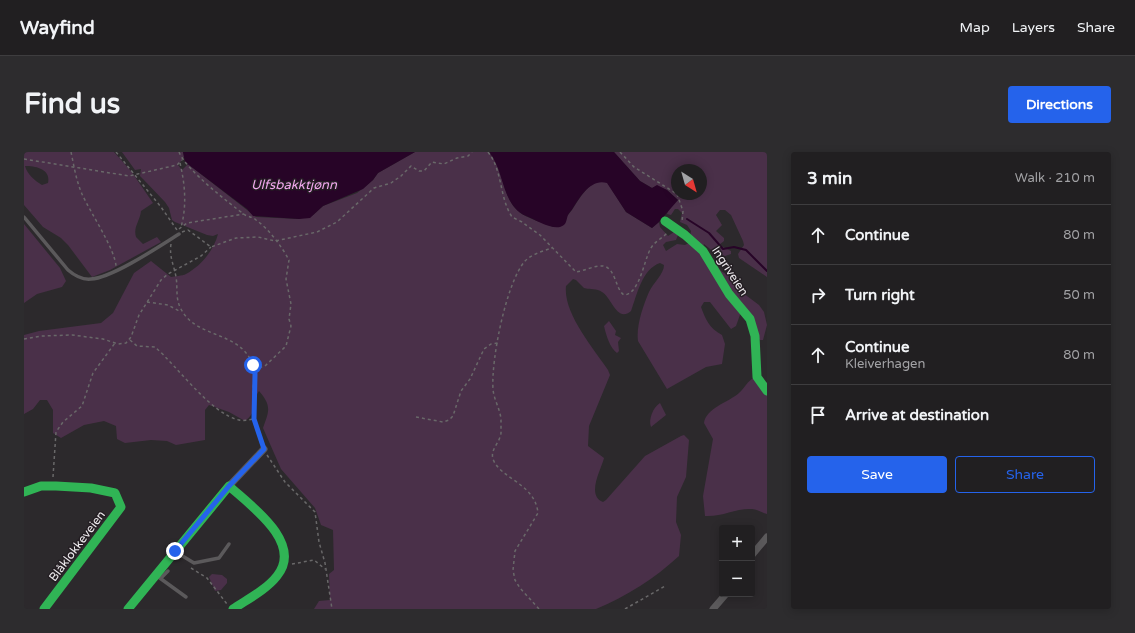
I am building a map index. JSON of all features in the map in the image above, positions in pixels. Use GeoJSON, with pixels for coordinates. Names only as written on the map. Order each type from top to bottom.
{"type":"FeatureCollection","features":[{"type":"Feature","properties":{"kind":"street","name":"Ingriveien"},"geometry":{"type":"LineString","coordinates":[[672,225],[704,252],[727,291],[754,326],[756,338],[755,370],[759,381],[767,391]]}},
{"type":"Feature","properties":{"kind":"street"},"geometry":{"type":"LineString","coordinates":[[128,609],[159,576],[175,551],[229,486],[264,449]]}},
{"type":"Feature","properties":{"kind":"street","name":"Blåklokkeveien"},"geometry":{"type":"LineString","coordinates":[[24,492],[40,486],[53,485],[114,492],[119,499],[121,507],[44,609]]}},
{"type":"Feature","properties":{"kind":"street"},"geometry":{"type":"LineString","coordinates":[[229,486],[270,524],[275,531],[283,550],[284,565],[278,578],[230,607]]}},
{"type":"Feature","properties":{"kind":"street"},"geometry":{"type":"LineString","coordinates":[[755,551],[767,537]]}},
{"type":"Feature","properties":{"kind":"street"},"geometry":{"type":"LineString","coordinates":[[713,609],[723,597]]}},
{"type":"Feature","properties":{"kind":"lane"},"geometry":{"type":"LineString","coordinates":[[24,217],[62,262],[76,276],[92,279],[116,270],[172,238],[178,232]]}},
{"type":"Feature","properties":{"kind":"lane"},"geometry":{"type":"LineString","coordinates":[[175,551],[194,562],[219,558],[229,544]]}},
{"type":"Feature","properties":{"kind":"lane"},"geometry":{"type":"LineString","coordinates":[[168,571],[159,576],[186,597]]}},
{"type":"Feature","properties":{"kind":"path"},"geometry":{"type":"LineString","coordinates":[[71,152],[74,168],[82,193],[114,258],[116,270]]}},
{"type":"Feature","properties":{"kind":"path"},"geometry":{"type":"LineString","coordinates":[[116,152],[167,214],[178,232]]}},
{"type":"Feature","properties":{"kind":"path"},"geometry":{"type":"LineString","coordinates":[[179,152],[183,160],[200,179],[244,214],[256,220],[275,241],[289,260],[286,279],[291,304],[289,319],[291,326],[286,346],[265,366],[254,370]]}},
{"type":"Feature","properties":{"kind":"path"},"geometry":{"type":"LineString","coordinates":[[24,339],[41,336],[72,335],[103,339],[115,344],[122,344],[130,340],[139,315],[161,280],[202,256],[211,247],[243,237],[258,237],[275,241],[311,234],[332,225],[374,188],[391,183],[411,166],[419,171],[424,171],[432,162],[444,164],[457,158],[468,156],[472,152]]}},
{"type":"Feature","properties":{"kind":"path"},"geometry":{"type":"LineString","coordinates":[[488,152],[497,168],[510,214],[540,235],[576,272],[602,266],[608,268],[613,274],[618,290],[626,296],[632,291],[638,281],[652,247],[683,215],[680,200]]}},
{"type":"Feature","properties":{"kind":"path"},"geometry":{"type":"LineString","coordinates":[[620,152],[634,167],[671,190]]}},
{"type":"Feature","properties":{"kind":"path"},"geometry":{"type":"LineString","coordinates":[[24,159],[116,175],[136,176],[177,165],[183,160]]}},
{"type":"Feature","properties":{"kind":"path"},"geometry":{"type":"LineString","coordinates":[[178,232],[181,227],[184,212],[184,191],[180,163]]}},
{"type":"Feature","properties":{"kind":"path"},"geometry":{"type":"LineString","coordinates":[[181,227],[187,223],[244,214]]}},
{"type":"Feature","properties":{"kind":"path"},"geometry":{"type":"LineString","coordinates":[[178,232],[188,230],[211,247]]}},
{"type":"Feature","properties":{"kind":"path"},"geometry":{"type":"LineString","coordinates":[[172,238],[170,257],[176,278],[176,296],[183,313],[198,327],[229,339],[238,345],[251,360],[254,370],[254,419],[269,459],[285,482],[314,510],[319,542],[326,569],[331,608]]}},
{"type":"Feature","properties":{"kind":"path"},"geometry":{"type":"LineString","coordinates":[[539,609],[520,588],[513,570],[515,551],[538,514],[538,508],[530,494],[522,485],[502,470],[494,461],[492,454],[501,434],[500,411],[493,391],[493,376],[498,343],[512,285],[526,260],[552,248]]}},
{"type":"Feature","properties":{"kind":"path"},"geometry":{"type":"LineString","coordinates":[[147,302],[168,306],[183,313]]}},
{"type":"Feature","properties":{"kind":"path"},"geometry":{"type":"LineString","coordinates":[[130,340],[137,346],[154,347],[194,389],[227,415],[240,420],[254,419]]}},
{"type":"Feature","properties":{"kind":"path"},"geometry":{"type":"LineString","coordinates":[[416,417],[443,422],[449,420],[453,416],[460,391],[470,379],[484,349],[491,344],[498,343]]}},
{"type":"Feature","properties":{"kind":"path"},"geometry":{"type":"LineString","coordinates":[[53,485],[56,432],[63,422],[82,406],[93,373],[115,344]]}},
{"type":"Feature","properties":{"kind":"path"},"geometry":{"type":"LineString","coordinates":[[284,565],[314,560],[326,569]]}},
{"type":"Feature","properties":{"kind":"path"},"geometry":{"type":"LineString","coordinates":[[187,565],[207,578],[230,607]]}},
{"type":"Feature","properties":{"kind":"path"},"geometry":{"type":"LineString","coordinates":[[625,609],[665,586]]}},
{"type":"Feature","properties":{"kind":"shaded area"},"geometry":{"type":"Polygon","coordinates":[[[24,152],[114,152],[131,171],[153,203],[141,211],[135,230],[136,237],[143,244],[157,237],[161,242],[110,270],[92,277],[68,245],[61,238],[43,227],[24,205],[24,152]],[[25,166],[29,174],[34,179],[42,185],[48,183],[47,174],[45,171],[25,166]]]}},
{"type":"Feature","properties":{"kind":"shaded area"},"geometry":{"type":"Polygon","coordinates":[[[122,152],[183,152],[184,157],[178,165],[182,170],[188,164],[256,217],[299,219],[313,215],[323,206],[357,193],[373,180],[378,173],[415,152],[489,152],[498,167],[510,201],[522,214],[553,227],[568,215],[589,187],[600,182],[607,182],[626,212],[652,228],[659,222],[660,227],[668,236],[674,232],[678,235],[676,240],[666,242],[663,245],[666,251],[677,244],[685,245],[689,243],[691,231],[687,225],[680,222],[682,213],[678,209],[675,209],[671,215],[667,214],[669,208],[678,200],[707,200],[707,164],[671,164],[671,194],[667,190],[657,186],[652,188],[640,181],[614,152],[767,152],[767,277],[739,258],[738,254],[744,245],[743,241],[731,215],[725,210],[720,210],[716,215],[722,225],[716,231],[724,238],[724,241],[719,245],[731,251],[731,254],[725,256],[715,253],[704,244],[703,247],[721,271],[732,278],[735,287],[759,305],[764,312],[767,325],[763,340],[760,340],[741,312],[736,326],[731,329],[710,302],[704,302],[701,307],[706,320],[714,330],[722,335],[725,344],[722,364],[706,367],[667,389],[638,341],[640,316],[644,303],[662,272],[664,265],[660,263],[654,266],[644,277],[631,311],[626,314],[618,312],[606,295],[600,291],[584,288],[573,279],[566,286],[566,296],[574,319],[610,375],[589,426],[588,446],[604,458],[595,488],[598,499],[603,502],[606,500],[645,456],[681,436],[684,435],[689,440],[686,477],[677,497],[676,522],[681,535],[679,556],[640,586],[596,609],[314,609],[319,601],[330,600],[329,574],[334,570],[333,530],[321,525],[315,508],[281,469],[263,428],[268,413],[268,405],[259,391],[254,409],[245,421],[229,412],[209,405],[205,410],[205,440],[176,445],[167,441],[151,440],[125,443],[117,439],[116,426],[104,421],[84,425],[61,438],[53,433],[53,410],[47,400],[40,400],[33,409],[24,414],[24,335],[39,331],[101,323],[113,313],[134,273],[151,261],[171,277],[186,274],[202,262],[210,252],[216,240],[218,234],[213,236],[207,235],[172,220],[169,208],[165,202],[140,176],[141,169],[135,170],[122,152]]]}},
{"type":"Feature","properties":{"kind":"shaded area"},"geometry":{"type":"Polygon","coordinates":[[[24,224],[60,268],[66,281],[62,287],[37,294],[24,303],[24,224]]]}},
{"type":"Feature","properties":{"kind":"shaded area"},"geometry":{"type":"Polygon","coordinates":[[[609,321],[616,331],[615,335],[621,338],[618,342],[619,351],[617,353],[610,345],[604,326],[609,321]]]}},
{"type":"Feature","properties":{"kind":"shaded area"},"geometry":{"type":"Polygon","coordinates":[[[754,378],[760,385],[767,382],[767,514],[754,509],[746,509],[705,516],[703,496],[713,439],[704,423],[709,413],[713,409],[739,393],[754,378]]]}},
{"type":"Feature","properties":{"kind":"shaded area"},"geometry":{"type":"Polygon","coordinates":[[[660,403],[666,415],[651,427],[650,421],[652,414],[655,407],[660,403]]]}},
{"type":"Feature","properties":{"kind":"shaded area"},"geometry":{"type":"Polygon","coordinates":[[[212,574],[222,575],[227,579],[227,583],[221,590],[215,591],[209,577],[212,574]]]}},
{"type":"Feature","properties":{"kind":"water","name":"Ulfsbakktjønn"},"geometry":{"type":"Polygon","coordinates":[[[183,152],[415,152],[378,173],[363,189],[323,206],[310,218],[299,219],[253,216],[247,209],[185,162],[183,152]]]}},
{"type":"Feature","properties":{"kind":"water"},"geometry":{"type":"Polygon","coordinates":[[[489,152],[614,152],[640,181],[652,188],[657,185],[667,190],[671,194],[671,200],[678,200],[652,228],[626,212],[607,183],[596,183],[583,194],[568,214],[564,225],[560,227],[552,227],[518,211],[508,196],[494,160],[489,152]]]}},
{"type":"Feature","properties":{"kind":"waterway"},"geometry":{"type":"LineString","coordinates":[[687,219],[709,233],[723,249],[734,247],[746,250],[767,271]]}},
{"type":"Feature","properties":{"kind":"traffic: fast"},"geometry":{"type":"LineString","coordinates":[[665,221],[685,235],[703,251],[729,294],[750,319],[755,336],[757,377],[767,391]]}},
{"type":"Feature","properties":{"kind":"traffic: fast"},"geometry":{"type":"LineString","coordinates":[[24,492],[41,486],[91,488],[115,493],[121,507],[44,609]]}},
{"type":"Feature","properties":{"kind":"traffic: fast"},"geometry":{"type":"LineString","coordinates":[[128,609],[229,486],[261,514],[279,538],[284,551],[284,563],[273,581],[233,609]]}},
{"type":"Feature","properties":{"kind":"route"},"geometry":{"type":"LineString","coordinates":[[175,551],[229,486],[264,449],[254,419],[253,391],[255,374],[253,365]]}}]}
